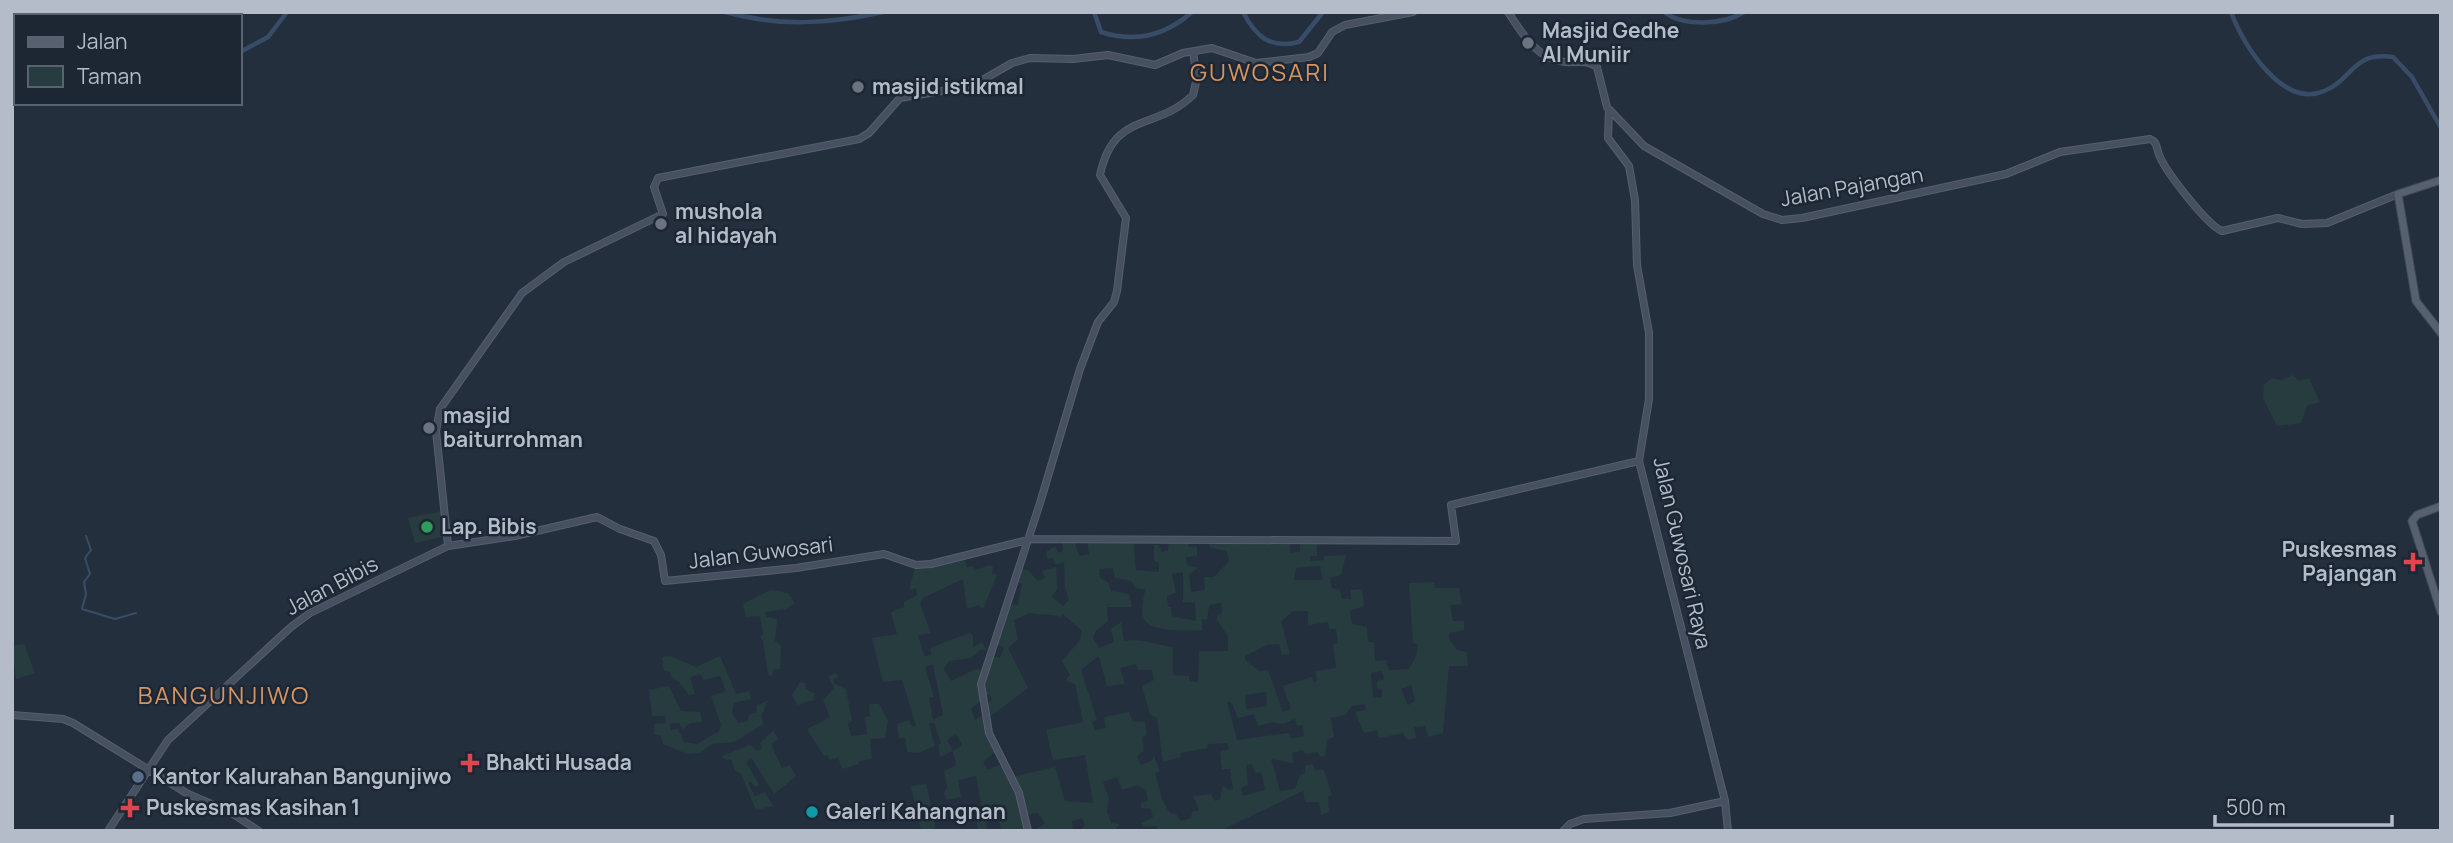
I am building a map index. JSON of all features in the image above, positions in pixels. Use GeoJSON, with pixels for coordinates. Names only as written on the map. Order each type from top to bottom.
{"type":"FeatureCollection","features":[{"type":"Feature","properties":{"kind":"main road"},"geometry":{"type":"LineString","coordinates":[[448,546],[436,430],[440,409],[522,293],[564,262],[662,215],[663,209],[654,187],[656,179],[859,139],[869,133],[900,98],[972,86],[1017,61],[1108,55],[1155,65],[1180,54],[1214,48],[1256,63],[1309,57],[1318,53],[1332,32],[1345,25],[1413,12]]}},
{"type":"Feature","properties":{"kind":"main road"},"geometry":{"type":"LineString","coordinates":[[1508,12],[1539,52],[1559,61],[1586,61],[1597,67],[1609,110]]}},
{"type":"Feature","properties":{"kind":"main road"},"geometry":{"type":"LineString","coordinates":[[1028,831],[1019,793],[989,733],[981,680],[1028,540],[1080,369],[1098,322],[1114,302],[1117,291],[1126,218],[1100,173],[1118,135],[1161,115],[1193,95],[1197,78],[1193,52]]}},
{"type":"Feature","properties":{"kind":"main road","name":"Jalan Pajangan"},"geometry":{"type":"LineString","coordinates":[[1609,110],[1659,157],[1777,220],[1802,218],[2006,174],[2060,152],[2150,139],[2155,141],[2161,160],[2211,226],[2225,232],[2275,218],[2302,224],[2327,223],[2398,194]]}},
{"type":"Feature","properties":{"kind":"main road","name":"Jalan Guwosari Raya"},"geometry":{"type":"LineString","coordinates":[[1609,110],[1609,141],[1624,156],[1631,174],[1635,200],[1637,265],[1649,333],[1649,399],[1639,461],[1725,801],[1728,831]]}},
{"type":"Feature","properties":{"kind":"main road"},"geometry":{"type":"LineString","coordinates":[[2441,180],[2398,194],[2416,301],[2441,333]]}},
{"type":"Feature","properties":{"kind":"main road"},"geometry":{"type":"LineString","coordinates":[[1028,540],[1456,541],[1451,505],[1639,461]]}},
{"type":"Feature","properties":{"kind":"main road"},"geometry":{"type":"LineString","coordinates":[[2441,506],[2417,515],[2412,521],[2441,612]]}},
{"type":"Feature","properties":{"kind":"main road","name":"Jalan Guwosari"},"geometry":{"type":"LineString","coordinates":[[448,546],[515,536],[597,517],[620,529],[654,541],[662,561],[665,581],[806,567],[884,554],[916,565],[931,565],[1028,540]]}},
{"type":"Feature","properties":{"kind":"main road","name":"Jalan Bibis"},"geometry":{"type":"LineString","coordinates":[[108,831],[168,740],[291,626],[310,613],[448,546]]}},
{"type":"Feature","properties":{"kind":"main road"},"geometry":{"type":"LineString","coordinates":[[12,715],[64,719],[188,794],[230,812],[259,831]]}},
{"type":"Feature","properties":{"kind":"main road"},"geometry":{"type":"LineString","coordinates":[[1563,831],[1570,824],[1584,819],[1671,813],[1725,801]]}},
{"type":"Feature","properties":{"kind":"green space"},"geometry":{"type":"Polygon","coordinates":[[[2293,375],[2299,381],[2309,378],[2320,402],[2308,405],[2301,423],[2277,426],[2263,398],[2264,385],[2272,378],[2281,380],[2293,375]]]}},
{"type":"Feature","properties":{"kind":"green space","name":"Lap. Bibis"},"geometry":{"type":"Polygon","coordinates":[[[443,511],[446,536],[415,543],[408,518],[443,511]]]}},
{"type":"Feature","properties":{"kind":"green space"},"geometry":{"type":"Polygon","coordinates":[[[1087,538],[1133,538],[1136,570],[1159,572],[1159,563],[1154,561],[1154,545],[1159,545],[1162,552],[1168,550],[1169,541],[1188,541],[1189,547],[1197,546],[1197,556],[1186,557],[1187,565],[1198,568],[1189,574],[1191,592],[1205,590],[1204,577],[1214,577],[1229,561],[1227,551],[1211,548],[1209,544],[1290,544],[1290,553],[1300,552],[1300,543],[1317,544],[1317,556],[1310,556],[1310,561],[1324,560],[1324,556],[1346,555],[1341,575],[1330,578],[1332,588],[1340,590],[1342,599],[1351,599],[1351,590],[1362,589],[1364,606],[1350,611],[1352,624],[1367,627],[1368,642],[1374,642],[1375,661],[1386,660],[1389,670],[1409,669],[1416,656],[1418,645],[1413,643],[1409,583],[1434,582],[1435,588],[1459,588],[1462,604],[1450,605],[1453,621],[1464,621],[1464,630],[1449,633],[1449,639],[1457,650],[1467,652],[1468,666],[1449,666],[1443,733],[1428,737],[1425,726],[1414,727],[1416,738],[1407,740],[1403,733],[1379,738],[1377,730],[1364,733],[1355,712],[1366,710],[1365,704],[1352,706],[1345,715],[1331,718],[1334,737],[1327,740],[1325,756],[1320,757],[1318,752],[1305,754],[1303,750],[1292,753],[1293,763],[1271,759],[1280,791],[1295,789],[1300,775],[1305,773],[1305,766],[1312,764],[1316,770],[1324,770],[1332,795],[1328,797],[1329,812],[1321,815],[1319,802],[1305,802],[1303,791],[1226,828],[1227,831],[1159,831],[1156,826],[1144,827],[1142,823],[1153,817],[1151,809],[1141,808],[1141,803],[1148,801],[1146,790],[1137,785],[1122,790],[1117,777],[1103,782],[1109,798],[1107,811],[1111,823],[1119,824],[1116,829],[1079,831],[1085,825],[1082,818],[1072,821],[1073,831],[1032,831],[1045,824],[1038,813],[1023,815],[1025,831],[1001,831],[998,809],[985,813],[987,831],[978,831],[976,815],[983,813],[976,776],[958,780],[961,797],[947,800],[944,793],[947,788],[944,771],[956,765],[953,751],[940,757],[938,745],[941,743],[934,723],[929,723],[935,746],[918,753],[907,752],[905,738],[899,738],[897,724],[909,720],[912,727],[916,726],[902,680],[883,682],[872,638],[897,634],[891,612],[904,607],[904,602],[917,595],[916,588],[909,590],[915,567],[963,557],[967,567],[973,566],[976,570],[989,565],[993,567],[992,573],[997,575],[983,609],[978,605],[967,609],[963,579],[923,598],[920,604],[931,633],[918,635],[924,656],[931,655],[930,648],[969,633],[973,635],[973,647],[982,642],[987,651],[982,649],[971,658],[949,661],[944,669],[951,681],[976,669],[983,671],[988,655],[1000,658],[1004,648],[996,643],[999,633],[1002,634],[1008,605],[1018,605],[1022,584],[1016,582],[1022,569],[1028,570],[1038,581],[1045,578],[1042,571],[1056,567],[1057,589],[1052,597],[1063,606],[1069,600],[1065,587],[1064,562],[1055,565],[1053,558],[1047,559],[1046,552],[1055,546],[1058,553],[1063,551],[1062,543],[1075,543],[1079,556],[1089,554],[1087,538]],[[1320,566],[1296,568],[1294,580],[1323,580],[1320,566]],[[1113,568],[1099,569],[1100,578],[1108,582],[1111,591],[1129,594],[1132,607],[1107,607],[1108,621],[1095,632],[1093,638],[1099,648],[1114,642],[1111,629],[1121,622],[1124,641],[1143,641],[1173,647],[1173,675],[1189,676],[1189,681],[1198,682],[1199,651],[1228,651],[1228,636],[1217,620],[1217,615],[1222,613],[1221,603],[1209,605],[1207,620],[1202,619],[1202,631],[1157,628],[1144,619],[1142,612],[1145,589],[1136,588],[1131,581],[1115,578],[1113,568]],[[1183,572],[1172,574],[1176,593],[1167,596],[1172,616],[1196,621],[1195,603],[1183,602],[1183,572]],[[1293,611],[1281,622],[1290,654],[1282,655],[1279,644],[1267,645],[1245,656],[1245,660],[1259,671],[1268,670],[1283,712],[1291,709],[1283,686],[1312,677],[1314,682],[1317,681],[1315,671],[1336,668],[1333,644],[1338,643],[1336,629],[1329,629],[1328,622],[1308,625],[1308,611],[1293,611]],[[1030,613],[1014,620],[1018,639],[1008,648],[1028,688],[984,721],[994,753],[983,762],[987,770],[1000,765],[1009,778],[1055,767],[1065,801],[1093,803],[1085,755],[1053,760],[1046,730],[1083,722],[1075,684],[1066,679],[1070,675],[1062,661],[1080,640],[1082,631],[1063,614],[1061,617],[1030,613]],[[1099,657],[1081,670],[1097,720],[1092,722],[1095,730],[1106,728],[1104,717],[1129,712],[1133,722],[1145,721],[1147,735],[1142,737],[1144,751],[1137,756],[1141,765],[1151,761],[1154,756],[1160,771],[1155,773],[1163,802],[1170,813],[1176,814],[1181,821],[1191,818],[1192,812],[1199,810],[1193,796],[1211,794],[1215,801],[1220,799],[1223,785],[1228,790],[1233,789],[1230,769],[1222,769],[1220,752],[1229,749],[1227,743],[1208,744],[1207,748],[1181,753],[1180,757],[1163,762],[1157,718],[1150,715],[1142,686],[1154,680],[1152,670],[1138,670],[1136,664],[1120,668],[1125,684],[1107,686],[1099,657]],[[933,664],[925,667],[934,697],[929,698],[933,720],[943,715],[933,664]],[[1382,671],[1371,673],[1373,698],[1382,697],[1382,689],[1377,688],[1377,681],[1384,679],[1382,671]],[[1411,685],[1401,689],[1408,705],[1415,701],[1411,685]],[[1266,692],[1245,695],[1246,709],[1267,706],[1266,692]],[[989,694],[971,709],[975,720],[982,715],[981,708],[992,700],[989,694]],[[1227,702],[1237,740],[1288,733],[1291,739],[1304,736],[1303,725],[1297,726],[1295,719],[1283,724],[1273,722],[1258,726],[1254,714],[1238,718],[1231,702],[1227,702]],[[956,734],[947,740],[953,751],[962,745],[956,734]],[[1252,764],[1246,765],[1248,785],[1241,788],[1243,796],[1265,790],[1261,772],[1255,773],[1252,764]]]}},
{"type":"Feature","properties":{"kind":"green space"},"geometry":{"type":"Polygon","coordinates":[[[770,590],[788,593],[795,603],[786,609],[765,612],[766,617],[777,619],[775,641],[781,646],[780,669],[773,670],[772,676],[768,675],[763,641],[760,637],[763,634],[760,616],[746,617],[743,604],[770,590]]]}},
{"type":"Feature","properties":{"kind":"green space"},"geometry":{"type":"Polygon","coordinates":[[[24,644],[35,673],[16,679],[12,645],[24,644]]]}},
{"type":"Feature","properties":{"kind":"green space"},"geometry":{"type":"Polygon","coordinates":[[[670,656],[696,667],[720,656],[736,694],[749,691],[751,699],[734,703],[732,713],[738,723],[748,721],[749,715],[757,712],[757,705],[768,701],[761,716],[764,724],[734,742],[712,744],[700,753],[687,754],[663,744],[661,736],[654,734],[654,724],[666,723],[665,716],[652,716],[649,690],[669,686],[681,711],[700,712],[702,722],[690,723],[683,729],[679,723],[670,724],[671,730],[678,729],[684,742],[697,744],[719,731],[721,725],[711,696],[726,691],[720,676],[704,680],[700,674],[690,677],[695,694],[689,695],[679,682],[672,679],[670,672],[664,671],[662,657],[670,656]]]}},
{"type":"Feature","properties":{"kind":"green space"},"geometry":{"type":"Polygon","coordinates":[[[836,673],[838,677],[833,679],[835,684],[846,689],[852,721],[848,724],[851,736],[867,734],[865,717],[870,716],[869,704],[879,704],[888,720],[885,738],[870,739],[872,759],[859,761],[859,764],[842,769],[838,757],[830,760],[827,755],[824,756],[807,729],[830,717],[823,700],[834,688],[828,676],[836,673]]]}},
{"type":"Feature","properties":{"kind":"green space"},"geometry":{"type":"Polygon","coordinates":[[[800,682],[805,683],[806,689],[815,694],[813,700],[797,705],[792,695],[800,682]]]}},
{"type":"Feature","properties":{"kind":"green space"},"geometry":{"type":"Polygon","coordinates":[[[773,731],[778,739],[771,744],[782,768],[790,765],[796,776],[774,794],[752,759],[746,761],[759,785],[755,787],[751,782],[748,783],[755,796],[765,792],[773,806],[756,810],[741,774],[735,770],[731,759],[726,760],[722,756],[750,745],[757,751],[762,749],[760,743],[773,731]]]}},
{"type":"Feature","properties":{"kind":"green space"},"geometry":{"type":"Polygon","coordinates":[[[926,784],[936,828],[921,831],[911,786],[926,784]]]}},
{"type":"Feature","properties":{"kind":"waterway"},"geometry":{"type":"LineString","coordinates":[[242,51],[268,37],[287,12]]}},
{"type":"Feature","properties":{"kind":"waterway"},"geometry":{"type":"LineString","coordinates":[[725,12],[784,22],[824,21],[883,12]]}},
{"type":"Feature","properties":{"kind":"waterway"},"geometry":{"type":"LineString","coordinates":[[1094,12],[1101,32],[1126,37],[1160,32],[1192,12]]}},
{"type":"Feature","properties":{"kind":"waterway"},"geometry":{"type":"LineString","coordinates":[[1243,12],[1259,34],[1280,44],[1299,42],[1323,12]]}},
{"type":"Feature","properties":{"kind":"waterway"},"geometry":{"type":"LineString","coordinates":[[1664,12],[1672,17],[1693,22],[1726,20],[1744,12]]}},
{"type":"Feature","properties":{"kind":"waterway"},"geometry":{"type":"LineString","coordinates":[[2231,12],[2255,56],[2280,83],[2294,91],[2309,94],[2324,91],[2369,58],[2393,57],[2412,77],[2441,128]]}},
{"type":"Feature","properties":{"kind":"waterway"},"geometry":{"type":"LineString","coordinates":[[86,536],[91,550],[85,558],[90,574],[84,582],[86,594],[82,609],[115,619],[136,613]]}},
{"type":"Feature","properties":{"kind":"place","name":"Masjid Gedhe Al Muniir"},"geometry":{"type":"Point","coordinates":[1528,43]}},
{"type":"Feature","properties":{"kind":"place","name":"masjid istikmal"},"geometry":{"type":"Point","coordinates":[858,87]}},
{"type":"Feature","properties":{"kind":"place","name":"mushola al hidayah"},"geometry":{"type":"Point","coordinates":[661,224]}},
{"type":"Feature","properties":{"kind":"place","name":"masjid baiturrohman"},"geometry":{"type":"Point","coordinates":[429,428]}},
{"type":"Feature","properties":{"kind":"place","name":"Lap. Bibis"},"geometry":{"type":"Point","coordinates":[427,527]}},
{"type":"Feature","properties":{"kind":"place","name":"Puskesmas Pajangan"},"geometry":{"type":"Point","coordinates":[2413,562]}},
{"type":"Feature","properties":{"kind":"place","name":"Bhakti Husada"},"geometry":{"type":"Point","coordinates":[470,763]}},
{"type":"Feature","properties":{"kind":"place","name":"Kantor Kalurahan Bangunjiwo"},"geometry":{"type":"Point","coordinates":[138,777]}},
{"type":"Feature","properties":{"kind":"place","name":"Puskesmas Kasihan 1"},"geometry":{"type":"Point","coordinates":[130,808]}},
{"type":"Feature","properties":{"kind":"place","name":"Galeri Kahangnan"},"geometry":{"type":"Point","coordinates":[812,812]}},
{"type":"Feature","properties":{"kind":"district","name":"GUWOSARI"},"geometry":{"type":"Point","coordinates":[1260,73]}},
{"type":"Feature","properties":{"kind":"district","name":"BANGUNJIWO"},"geometry":{"type":"Point","coordinates":[224,696]}}]}
